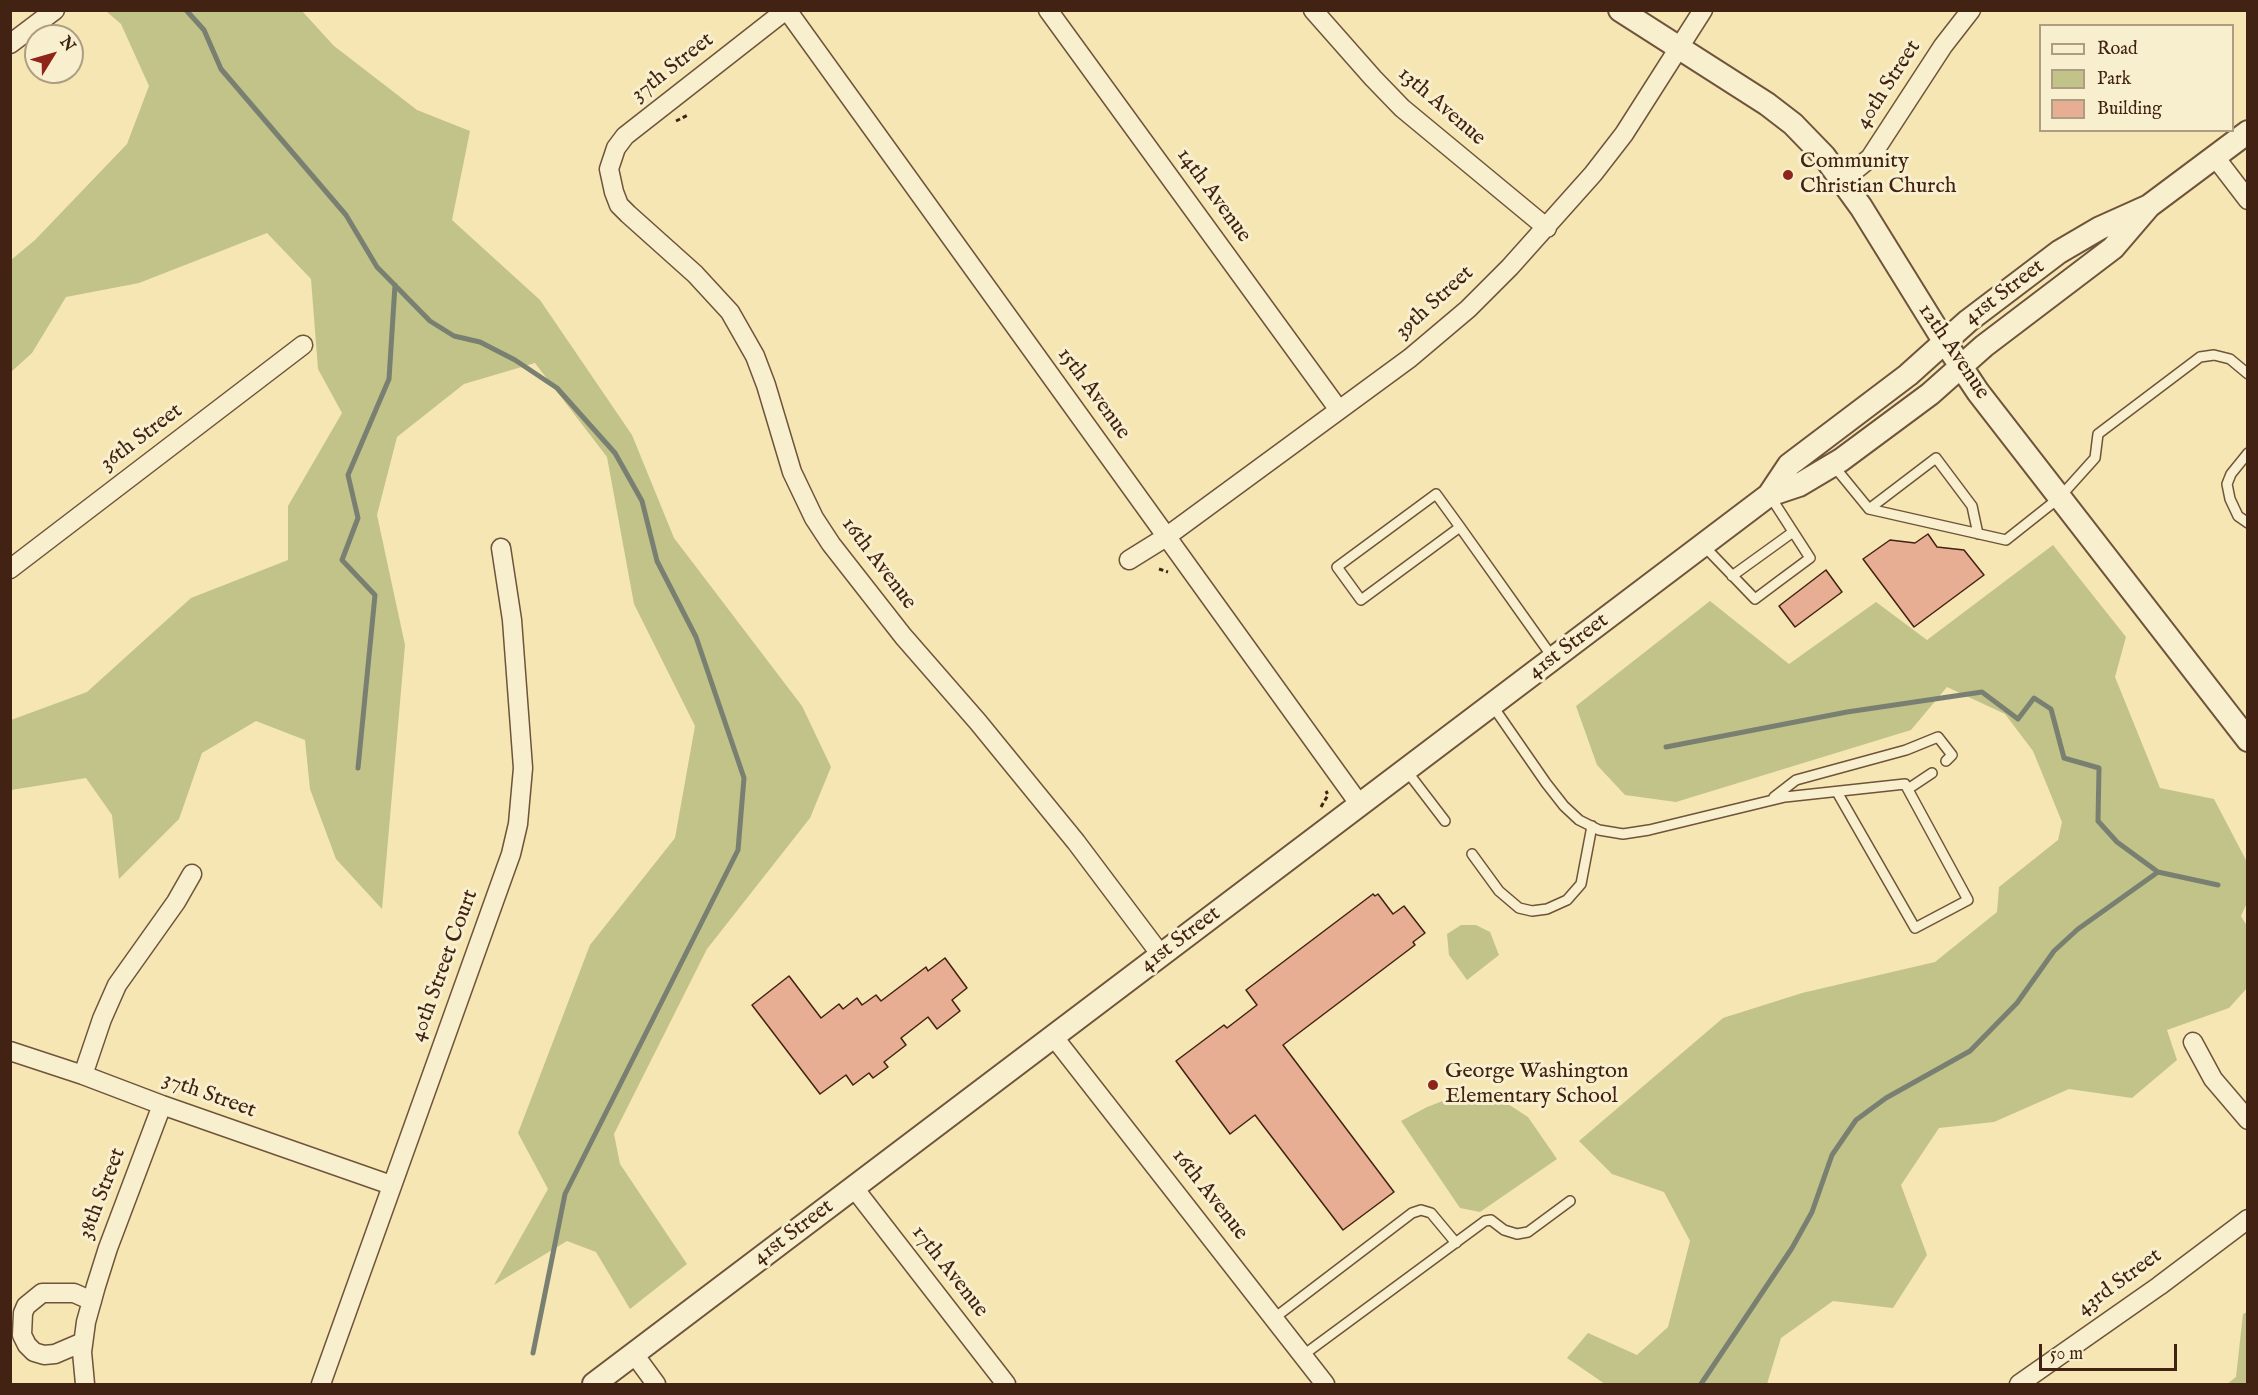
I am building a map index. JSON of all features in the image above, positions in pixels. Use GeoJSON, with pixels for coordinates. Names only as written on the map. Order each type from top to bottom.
{"type":"FeatureCollection","features":[{"type":"Feature","properties":{"kind":"street"},"geometry":{"type":"LineString","coordinates":[[10,44],[55,10]]}},
{"type":"Feature","properties":{"kind":"street","name":"37th Street"},"geometry":{"type":"LineString","coordinates":[[611,177],[609,169],[612,158],[625,136],[787,10]]}},
{"type":"Feature","properties":{"kind":"street","name":"15th Avenue"},"geometry":{"type":"LineString","coordinates":[[787,10],[1360,805]]}},
{"type":"Feature","properties":{"kind":"street","name":"14th Avenue"},"geometry":{"type":"LineString","coordinates":[[1048,10],[1339,410]]}},
{"type":"Feature","properties":{"kind":"street","name":"13th Avenue"},"geometry":{"type":"LineString","coordinates":[[1313,10],[1402,108],[1547,228]]}},
{"type":"Feature","properties":{"kind":"street","name":"12th Avenue"},"geometry":{"type":"LineString","coordinates":[[1620,10],[1741,86],[1776,111],[1824,156],[1843,180],[1978,392],[2245,732]]}},
{"type":"Feature","properties":{"kind":"street","name":"39th Street"},"geometry":{"type":"LineString","coordinates":[[1129,561],[1166,537],[1410,358],[1468,309],[1547,228],[1624,134],[1681,48],[1703,10]]}},
{"type":"Feature","properties":{"kind":"street","name":"40th Street"},"geometry":{"type":"LineString","coordinates":[[1843,180],[1870,158],[1943,46],[1971,10]]}},
{"type":"Feature","properties":{"kind":"street","name":"41st Street"},"geometry":{"type":"LineString","coordinates":[[1769,495],[1789,465],[1908,375],[1944,341],[2059,252],[2100,228],[2149,206],[2247,132]]}},
{"type":"Feature","properties":{"kind":"street"},"geometry":{"type":"LineString","coordinates":[[2215,157],[2247,200]]}},
{"type":"Feature","properties":{"kind":"street","name":"16th Avenue"},"geometry":{"type":"LineString","coordinates":[[611,177],[619,205],[695,274],[730,312],[755,356],[792,472],[814,518],[831,544],[903,636],[978,722],[1076,842],[1161,955]]}},
{"type":"Feature","properties":{"kind":"street","name":"41st Street"},"geometry":{"type":"LineString","coordinates":[[594,1384],[1769,495],[1799,485],[1833,465],[1930,394],[1984,346],[2113,248],[2149,206]]}},
{"type":"Feature","properties":{"kind":"street","name":"36th Street"},"geometry":{"type":"LineString","coordinates":[[10,569],[303,345]]}},
{"type":"Feature","properties":{"kind":"street","name":"40th Street Court"},"geometry":{"type":"LineString","coordinates":[[321,1384],[511,854],[518,824],[523,768],[512,620],[501,548]]}},
{"type":"Feature","properties":{"kind":"street"},"geometry":{"type":"LineString","coordinates":[[84,1075],[102,1019],[117,985],[176,902],[192,874]]}},
{"type":"Feature","properties":{"kind":"street","name":"16th Avenue"},"geometry":{"type":"LineString","coordinates":[[1053,1036],[1326,1384]]}},
{"type":"Feature","properties":{"kind":"street"},"geometry":{"type":"LineString","coordinates":[[2193,1042],[2213,1079],[2247,1120]]}},
{"type":"Feature","properties":{"kind":"street","name":"37th Street"},"geometry":{"type":"LineString","coordinates":[[10,1051],[84,1075],[162,1106],[391,1185]]}},
{"type":"Feature","properties":{"kind":"street","name":"38th Street"},"geometry":{"type":"LineString","coordinates":[[85,1384],[82,1352],[92,1301],[108,1248],[162,1106]]}},
{"type":"Feature","properties":{"kind":"street","name":"17th Avenue"},"geometry":{"type":"LineString","coordinates":[[854,1188],[1006,1384]]}},
{"type":"Feature","properties":{"kind":"street","name":"43rd Street"},"geometry":{"type":"LineString","coordinates":[[2019,1384],[2159,1286],[2247,1219]]}},
{"type":"Feature","properties":{"kind":"street"},"geometry":{"type":"LineString","coordinates":[[83,1342],[55,1354],[44,1355],[34,1352],[22,1335],[23,1313],[26,1306],[42,1293],[74,1293],[92,1301]]}},
{"type":"Feature","properties":{"kind":"street"},"geometry":{"type":"LineString","coordinates":[[634,1354],[656,1384]]}},
{"type":"Feature","properties":{"kind":"lane"},"geometry":{"type":"LineString","coordinates":[[1833,465],[1869,509],[2006,540],[2059,498],[2095,458],[2098,434],[2200,357],[2214,355],[2230,359],[2247,374]]}},
{"type":"Feature","properties":{"kind":"lane"},"geometry":{"type":"LineString","coordinates":[[2247,453],[2231,474],[2227,484],[2230,500],[2238,516],[2247,523]]}},
{"type":"Feature","properties":{"kind":"lane"},"geometry":{"type":"LineString","coordinates":[[1869,509],[1936,458],[1972,506],[1978,534]]}},
{"type":"Feature","properties":{"kind":"lane"},"geometry":{"type":"LineString","coordinates":[[1460,527],[1361,600],[1337,567],[1436,494],[1460,527],[1553,658]]}},
{"type":"Feature","properties":{"kind":"lane"},"geometry":{"type":"LineString","coordinates":[[1703,545],[1755,599],[1777,578],[1810,558],[1769,495]]}},
{"type":"Feature","properties":{"kind":"lane"},"geometry":{"type":"LineString","coordinates":[[1732,576],[1793,532]]}},
{"type":"Feature","properties":{"kind":"lane"},"geometry":{"type":"LineString","coordinates":[[1492,705],[1564,806],[1580,820],[1599,830],[1623,834],[1649,830],[1785,797],[1905,784],[1968,900],[1916,928],[1837,792]]}},
{"type":"Feature","properties":{"kind":"lane"},"geometry":{"type":"LineString","coordinates":[[1770,801],[1796,780],[1906,750],[1938,737],[1952,755],[1946,761]]}},
{"type":"Feature","properties":{"kind":"lane"},"geometry":{"type":"LineString","coordinates":[[1406,770],[1445,821]]}},
{"type":"Feature","properties":{"kind":"lane"},"geometry":{"type":"LineString","coordinates":[[1908,789],[1932,773]]}},
{"type":"Feature","properties":{"kind":"lane"},"geometry":{"type":"LineString","coordinates":[[1472,854],[1499,891],[1519,908],[1532,911],[1547,909],[1566,900],[1581,884],[1592,826]]}},
{"type":"Feature","properties":{"kind":"lane"},"geometry":{"type":"LineString","coordinates":[[1302,1356],[1485,1221],[1491,1220],[1504,1230],[1517,1234],[1528,1232],[1570,1201]]}},
{"type":"Feature","properties":{"kind":"lane"},"geometry":{"type":"LineString","coordinates":[[1274,1318],[1412,1213],[1421,1210],[1431,1213],[1456,1243]]}},
{"type":"Feature","properties":{"kind":"path"},"geometry":{"type":"LineString","coordinates":[[670,124],[688,115]]}},
{"type":"Feature","properties":{"kind":"path"},"geometry":{"type":"LineString","coordinates":[[1159,569],[1166,570],[1171,576]]}},
{"type":"Feature","properties":{"kind":"path"},"geometry":{"type":"LineString","coordinates":[[1312,813],[1321,807],[1328,795],[1325,788]]}},
{"type":"Feature","properties":{"kind":"green space"},"geometry":{"type":"Polygon","coordinates":[[[106,11],[302,11],[334,46],[417,110],[470,131],[452,220],[540,300],[632,435],[674,538],[802,706],[831,767],[810,818],[707,949],[614,1134],[620,1164],[687,1264],[630,1309],[596,1252],[567,1241],[494,1285],[548,1189],[518,1133],[590,945],[675,838],[695,726],[634,604],[607,457],[535,363],[464,384],[397,437],[377,515],[405,645],[382,909],[336,859],[310,789],[305,740],[256,721],[202,753],[179,819],[119,879],[112,815],[86,778],[11,790],[11,720],[87,692],[191,598],[288,560],[288,506],[342,413],[318,369],[311,279],[267,233],[139,283],[66,297],[32,353],[11,372],[11,260],[35,240],[127,144],[149,86],[121,24],[106,11]]]}},
{"type":"Feature","properties":{"kind":"green space"},"geometry":{"type":"Polygon","coordinates":[[[2053,545],[2126,637],[2115,677],[2160,788],[2214,799],[2247,862],[2247,903],[2241,916],[2247,926],[2247,988],[2229,1008],[2167,1030],[2177,1060],[2132,1098],[2069,1089],[1994,1122],[1939,1128],[1901,1185],[1927,1255],[1893,1308],[1833,1301],[1781,1338],[1767,1384],[1605,1384],[1567,1358],[1588,1333],[1637,1355],[1668,1327],[1690,1241],[1664,1192],[1612,1174],[1579,1141],[1723,1018],[1802,993],[1935,962],[1997,912],[1999,887],[2058,840],[2062,822],[2033,751],[2005,714],[1947,687],[1911,730],[1676,802],[1625,795],[1597,765],[1576,706],[1710,601],[1789,664],[1876,602],[1927,640],[2053,545]]]}},
{"type":"Feature","properties":{"kind":"green space"},"geometry":{"type":"Polygon","coordinates":[[[1461,925],[1476,925],[1490,932],[1499,955],[1467,980],[1449,955],[1447,934],[1461,925]]]}},
{"type":"Feature","properties":{"kind":"green space"},"geometry":{"type":"Polygon","coordinates":[[[1494,1095],[1528,1117],[1557,1159],[1480,1212],[1460,1208],[1401,1121],[1427,1107],[1456,1096],[1494,1095]]]}},
{"type":"Feature","properties":{"kind":"green space"},"geometry":{"type":"Polygon","coordinates":[[[2247,1312],[2247,1384],[2227,1384],[2236,1377],[2243,1314],[2247,1312]]]}},
{"type":"Feature","properties":{"kind":"building"},"geometry":{"type":"Polygon","coordinates":[[[1928,534],[1937,547],[1964,550],[1984,575],[1914,627],[1863,559],[1890,540],[1915,543],[1928,534]]]}},
{"type":"Feature","properties":{"kind":"building"},"geometry":{"type":"Polygon","coordinates":[[[1826,570],[1842,592],[1795,627],[1779,606],[1826,570]]]}},
{"type":"Feature","properties":{"kind":"building"},"geometry":{"type":"Polygon","coordinates":[[[1373,894],[1375,896],[1378,894],[1393,914],[1404,906],[1425,933],[1413,942],[1415,945],[1283,1045],[1394,1192],[1343,1230],[1255,1115],[1230,1134],[1176,1061],[1224,1025],[1227,1028],[1257,1005],[1246,990],[1373,894]]]}},
{"type":"Feature","properties":{"kind":"building"},"geometry":{"type":"Polygon","coordinates":[[[945,958],[967,988],[952,1000],[960,1011],[937,1029],[928,1017],[901,1038],[906,1045],[884,1062],[888,1067],[873,1078],[869,1073],[853,1085],[846,1075],[820,1094],[752,1005],[789,976],[821,1018],[839,1004],[843,1009],[857,998],[862,1005],[876,995],[881,1001],[926,967],[928,971],[945,958]]]}},
{"type":"Feature","properties":{"kind":"waterway"},"geometry":{"type":"LineString","coordinates":[[186,10],[204,30],[221,69],[346,215],[377,267],[430,321],[454,336],[480,342],[515,360],[557,388],[615,453],[642,501],[657,561],[696,637],[744,778],[738,850],[565,1194],[533,1353]]}},
{"type":"Feature","properties":{"kind":"waterway"},"geometry":{"type":"LineString","coordinates":[[358,768],[375,595],[342,560],[358,518],[348,475],[389,379],[395,285]]}},
{"type":"Feature","properties":{"kind":"waterway"},"geometry":{"type":"LineString","coordinates":[[1666,747],[1847,712],[1982,692],[2018,719],[2034,698],[2051,709],[2064,758],[2099,768],[2098,821],[2117,842],[2158,872]]}},
{"type":"Feature","properties":{"kind":"waterway"},"geometry":{"type":"LineString","coordinates":[[1701,1384],[1792,1248],[1812,1212],[1832,1155],[1856,1120],[1886,1098],[1970,1051],[2017,1003],[2054,951],[2078,929],[2158,872],[2218,885]]}},
{"type":"Feature","properties":{"kind":"place","name":"Community Christian Church"},"geometry":{"type":"Point","coordinates":[1788,175]}},
{"type":"Feature","properties":{"kind":"place","name":"George Washington Elementary School"},"geometry":{"type":"Point","coordinates":[1433,1085]}}]}
